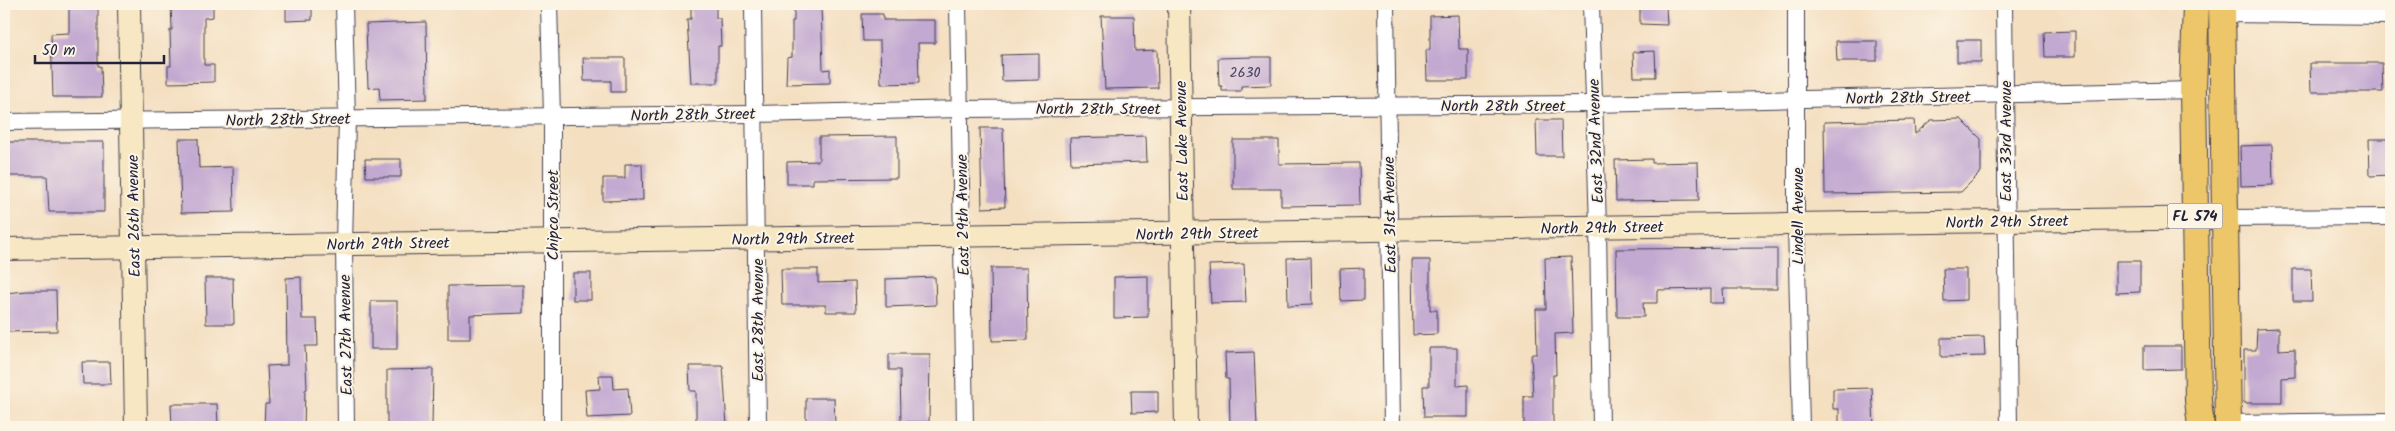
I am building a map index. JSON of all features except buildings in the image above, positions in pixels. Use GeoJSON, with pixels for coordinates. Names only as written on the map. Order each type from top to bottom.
{"type":"FeatureCollection","features":[{"type":"Feature","properties":{"kind":"main road","name":"FL 574"},"geometry":{"type":"LineString","coordinates":[[2196,4],[2192,90],[2200,427]]}},
{"type":"Feature","properties":{"kind":"main road","name":"FL 574"},"geometry":{"type":"LineString","coordinates":[[2222,9],[2228,425]]}},
{"type":"Feature","properties":{"kind":"street","name":"East 26th Avenue"},"geometry":{"type":"LineString","coordinates":[[129,4],[136,427]]}},
{"type":"Feature","properties":{"kind":"street","name":"East 27th Avenue"},"geometry":{"type":"LineString","coordinates":[[344,4],[347,118],[344,244],[346,427]]}},
{"type":"Feature","properties":{"kind":"street","name":"Chipco Street"},"geometry":{"type":"LineString","coordinates":[[549,4],[552,116],[552,427]]}},
{"type":"Feature","properties":{"kind":"street","name":"East 28th Avenue"},"geometry":{"type":"LineString","coordinates":[[753,4],[758,427]]}},
{"type":"Feature","properties":{"kind":"street","name":"East 29th Avenue"},"geometry":{"type":"LineString","coordinates":[[958,4],[965,427]]}},
{"type":"Feature","properties":{"kind":"street","name":"East Lake Avenue"},"geometry":{"type":"LineString","coordinates":[[1179,4],[1186,427]]}},
{"type":"Feature","properties":{"kind":"street","name":"East 31st Avenue"},"geometry":{"type":"LineString","coordinates":[[1386,4],[1392,427]]}},
{"type":"Feature","properties":{"kind":"street","name":"East 32nd Avenue"},"geometry":{"type":"LineString","coordinates":[[1591,4],[1592,104],[1598,227],[1601,427]]}},
{"type":"Feature","properties":{"kind":"street","name":"Lindell Avenue"},"geometry":{"type":"LineString","coordinates":[[1796,4],[1796,225],[1801,427]]}},
{"type":"Feature","properties":{"kind":"street","name":"East 33rd Avenue"},"geometry":{"type":"LineString","coordinates":[[2004,4],[2009,427]]}},
{"type":"Feature","properties":{"kind":"street"},"geometry":{"type":"LineString","coordinates":[[2222,9],[2391,16]]}},
{"type":"Feature","properties":{"kind":"street","name":"North 28th Street"},"geometry":{"type":"LineString","coordinates":[[4,122],[754,114],[960,109],[1592,104],[2005,96],[2192,90]]}},
{"type":"Feature","properties":{"kind":"street","name":"North 29th Street"},"geometry":{"type":"LineString","coordinates":[[4,249],[2391,217]]}},
{"type":"Feature","properties":{"kind":"street"},"geometry":{"type":"LineString","coordinates":[[2228,425],[2391,421]]}}]}
